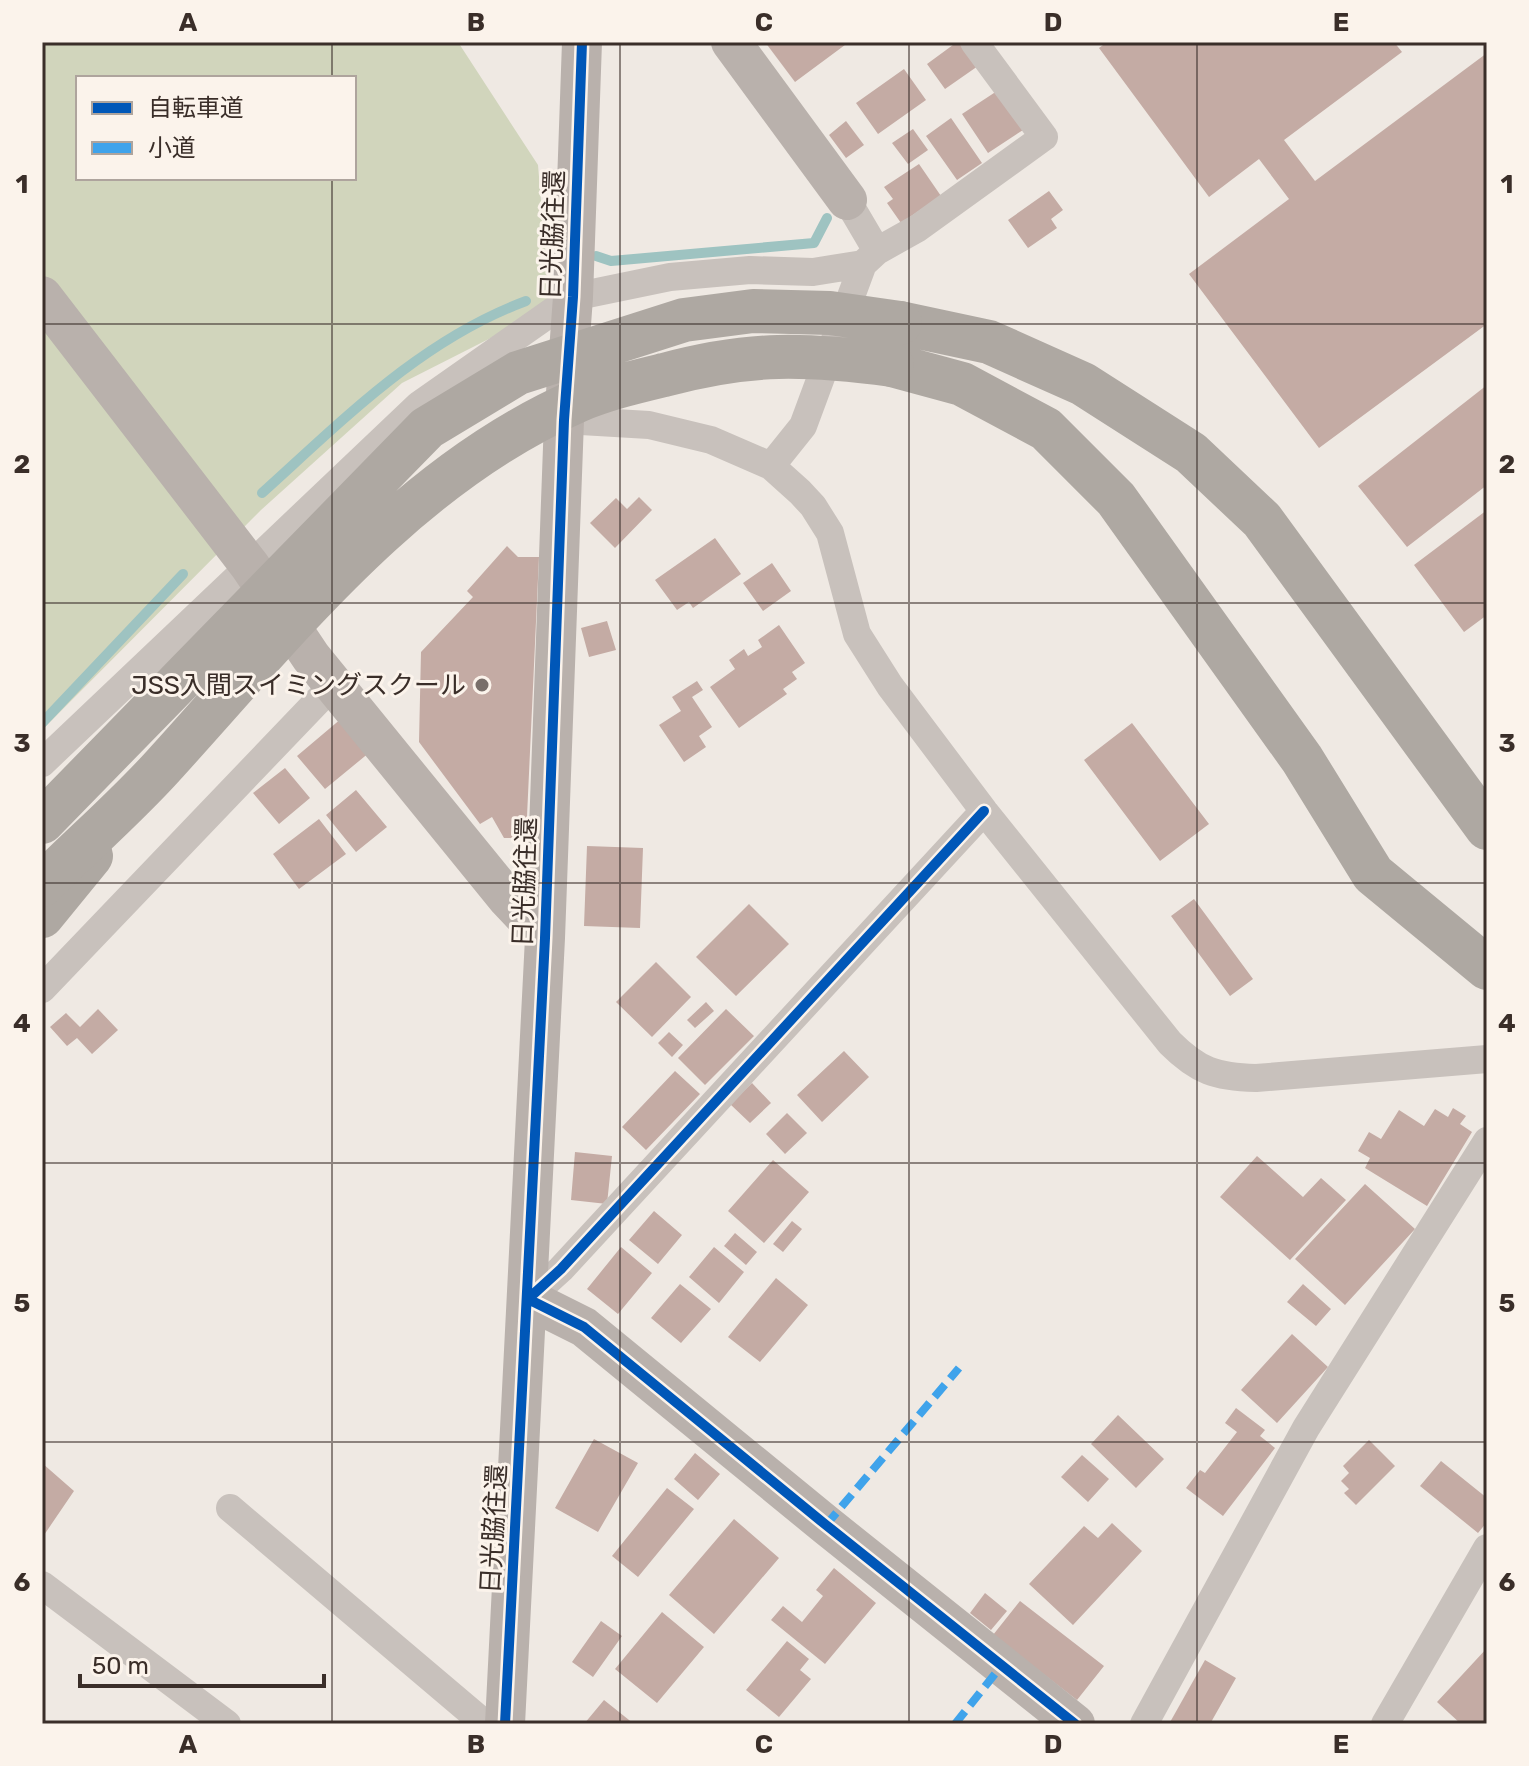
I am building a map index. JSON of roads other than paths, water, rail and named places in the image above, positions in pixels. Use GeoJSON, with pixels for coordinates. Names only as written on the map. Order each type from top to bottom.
{"type":"FeatureCollection","features":[{"type":"Feature","properties":{"kind":"highway"},"geometry":{"type":"LineString","coordinates":[[42,822],[427,428],[518,373],[684,320],[753,311],[830,313],[900,323],[989,342],[1083,384],[1191,453],[1262,520],[1487,828]]}},
{"type":"Feature","properties":{"kind":"highway"},"geometry":{"type":"LineString","coordinates":[[42,919],[160,770],[258,660],[394,521],[495,444],[578,400],[690,368],[778,357],[846,359],[892,365],[962,384],[1046,429],[1116,499],[1302,759],[1373,874],[1487,968]]}},
{"type":"Feature","properties":{"kind":"highway"},"geometry":{"type":"LineString","coordinates":[[42,809],[125,736]]}},
{"type":"Feature","properties":{"kind":"highway"},"geometry":{"type":"LineString","coordinates":[[42,885],[160,770]]}},
{"type":"Feature","properties":{"kind":"street","name":"日光脇往還"},"geometry":{"type":"LineString","coordinates":[[505,1724],[545,938],[582,42]]}},
{"type":"Feature","properties":{"kind":"street"},"geometry":{"type":"LineString","coordinates":[[731,42],[847,200],[870,257],[803,426],[771,466]]}},
{"type":"Feature","properties":{"kind":"street"},"geometry":{"type":"LineString","coordinates":[[42,763],[419,405],[573,297],[670,277],[750,270],[813,272],[870,257],[918,228],[1044,137],[974,42]]}},
{"type":"Feature","properties":{"kind":"street"},"geometry":{"type":"LineString","coordinates":[[42,296],[250,566],[311,657],[508,899],[545,938]]}},
{"type":"Feature","properties":{"kind":"street"},"geometry":{"type":"LineString","coordinates":[[564,420],[649,425],[711,440],[771,466],[813,506],[830,533],[857,634],[890,686],[984,811],[1170,1043],[1202,1069],[1225,1077],[1256,1078],[1487,1059]]}},
{"type":"Feature","properties":{"kind":"street"},"geometry":{"type":"LineString","coordinates":[[42,989],[334,684]]}},
{"type":"Feature","properties":{"kind":"street"},"geometry":{"type":"LineString","coordinates":[[984,811],[572,1257],[528,1299],[584,1327],[1075,1724]]}},
{"type":"Feature","properties":{"kind":"street"},"geometry":{"type":"LineString","coordinates":[[42,919],[73,957]]}},
{"type":"Feature","properties":{"kind":"street"},"geometry":{"type":"LineString","coordinates":[[1144,1724],[1306,1428],[1487,1141]]}},
{"type":"Feature","properties":{"kind":"street"},"geometry":{"type":"LineString","coordinates":[[230,1508],[485,1724]]}},
{"type":"Feature","properties":{"kind":"street"},"geometry":{"type":"LineString","coordinates":[[1385,1724],[1487,1548]]}},
{"type":"Feature","properties":{"kind":"street"},"geometry":{"type":"LineString","coordinates":[[42,1585],[227,1724]]}},
{"type":"Feature","properties":{"kind":"waterway"},"geometry":{"type":"LineString","coordinates":[[596,256],[611,261],[814,243],[827,218]]}},
{"type":"Feature","properties":{"kind":"waterway"},"geometry":{"type":"LineString","coordinates":[[262,493],[385,384],[452,337],[526,301]]}},
{"type":"Feature","properties":{"kind":"waterway"},"geometry":{"type":"LineString","coordinates":[[42,723],[183,574]]}},
{"type":"Feature","properties":{"kind":"place","name":"JSS入間スイミングスクール"},"geometry":{"type":"Point","coordinates":[482,685]}}]}
